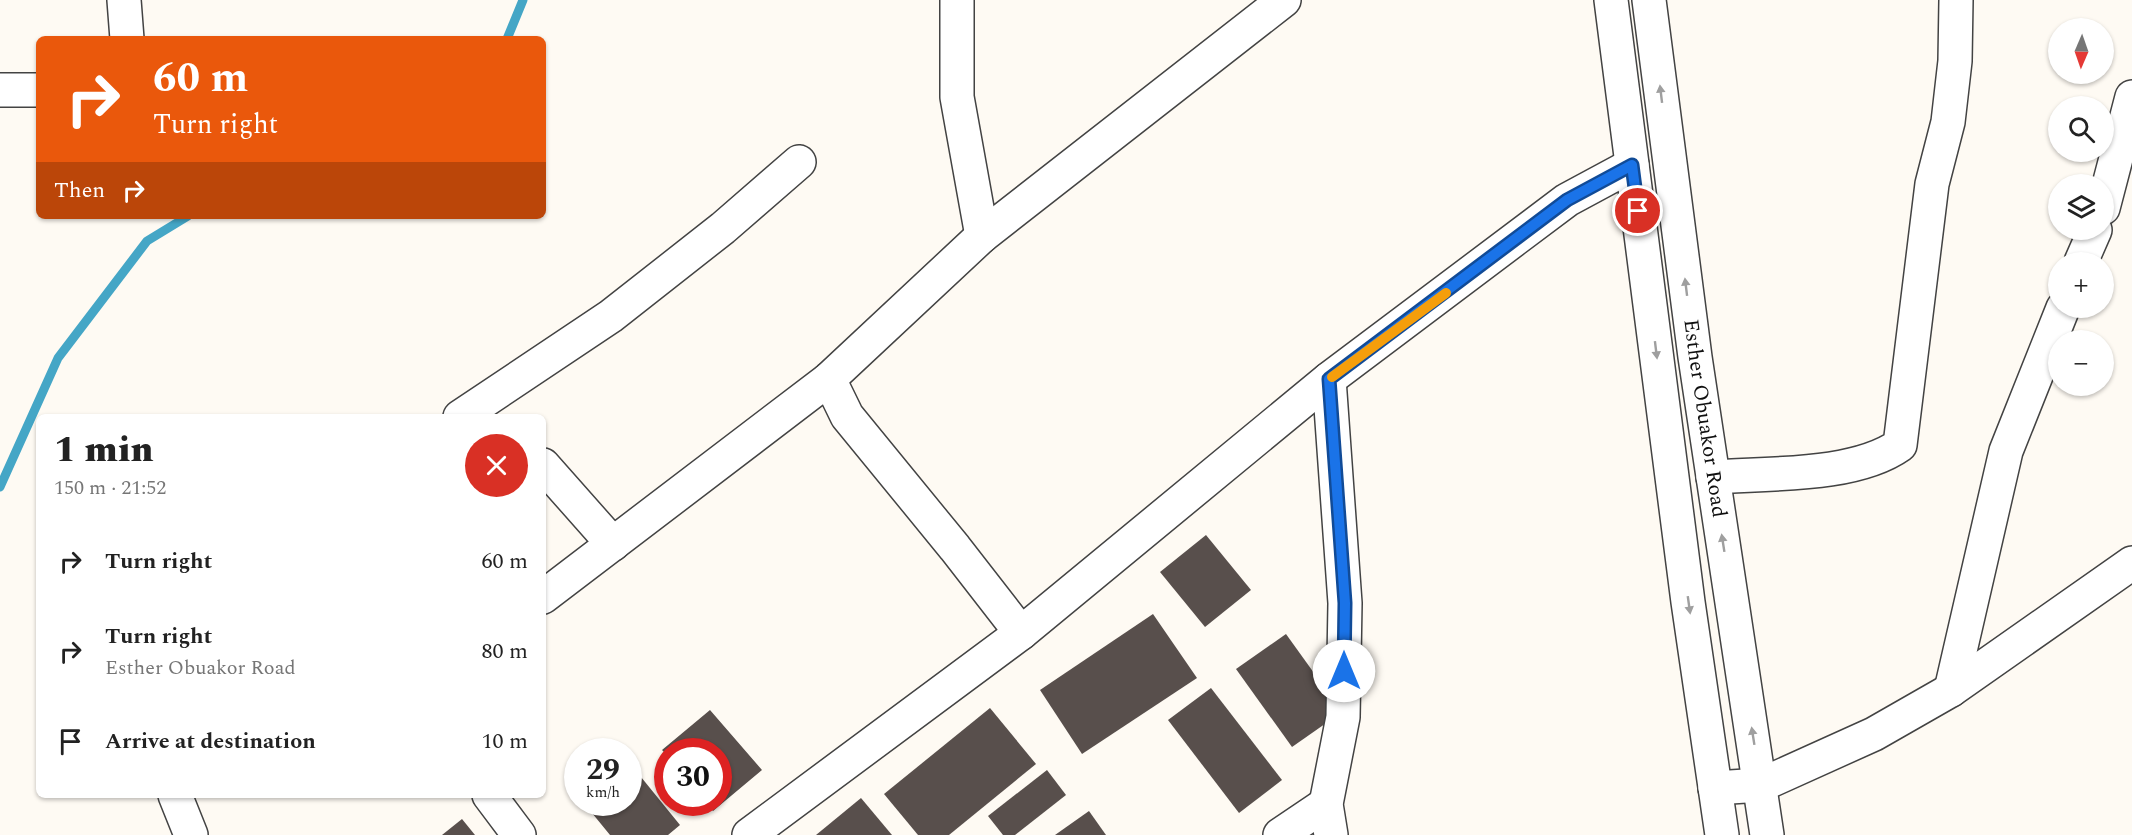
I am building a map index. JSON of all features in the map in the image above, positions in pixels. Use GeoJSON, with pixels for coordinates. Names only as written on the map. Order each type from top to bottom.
{"type":"FeatureCollection","features":[{"type":"Feature","properties":{"kind":"street"},"geometry":{"type":"LineString","coordinates":[[124,0],[127,36]]}},
{"type":"Feature","properties":{"kind":"street"},"geometry":{"type":"LineString","coordinates":[[957,0],[957,97],[982,237]]}},
{"type":"Feature","properties":{"kind":"street"},"geometry":{"type":"LineString","coordinates":[[546,595],[830,378],[982,237],[1284,0]]}},
{"type":"Feature","properties":{"kind":"street","name":"Esther Obuakor Road"},"geometry":{"type":"LineString","coordinates":[[1611,0],[1722,835]]}},
{"type":"Feature","properties":{"kind":"street","name":"Esther Obuakor Road"},"geometry":{"type":"LineString","coordinates":[[1649,0],[1713,477],[1767,835]]}},
{"type":"Feature","properties":{"kind":"street"},"geometry":{"type":"LineString","coordinates":[[1713,477],[1847,467],[1883,457],[1900,445],[1932,184],[1949,112],[1955,60],[1956,0]]}},
{"type":"Feature","properties":{"kind":"street"},"geometry":{"type":"LineString","coordinates":[[0,90],[36,90]]}},
{"type":"Feature","properties":{"kind":"street"},"geometry":{"type":"LineString","coordinates":[[2112,174],[2132,97]]}},
{"type":"Feature","properties":{"kind":"street"},"geometry":{"type":"LineString","coordinates":[[471,414],[497,407],[723,228],[799,162]]}},
{"type":"Feature","properties":{"kind":"street"},"geometry":{"type":"LineString","coordinates":[[749,835],[1021,633],[1329,379],[1567,200],[1632,165]]}},
{"type":"Feature","properties":{"kind":"street"},"geometry":{"type":"LineString","coordinates":[[1951,690],[2006,451],[2059,318]]}},
{"type":"Feature","properties":{"kind":"street"},"geometry":{"type":"LineString","coordinates":[[830,378],[847,416],[1021,633]]}},
{"type":"Feature","properties":{"kind":"street"},"geometry":{"type":"LineString","coordinates":[[1280,835],[1329,820],[1343,717],[1345,603],[1329,379]]}},
{"type":"Feature","properties":{"kind":"street"},"geometry":{"type":"LineString","coordinates":[[546,468],[613,544]]}},
{"type":"Feature","properties":{"kind":"street"},"geometry":{"type":"LineString","coordinates":[[1715,788],[1761,785],[1874,734],[1951,690],[2132,563]]}},
{"type":"Feature","properties":{"kind":"street"},"geometry":{"type":"LineString","coordinates":[[177,798],[191,835]]}},
{"type":"Feature","properties":{"kind":"street"},"geometry":{"type":"LineString","coordinates":[[491,798],[519,835]]}},
{"type":"Feature","properties":{"kind":"building"},"geometry":{"type":"Polygon","coordinates":[[[1206,535],[1251,590],[1205,627],[1160,572],[1206,535]]]}},
{"type":"Feature","properties":{"kind":"building"},"geometry":{"type":"Polygon","coordinates":[[[1153,614],[1197,678],[1082,754],[1040,690],[1153,614]]]}},
{"type":"Feature","properties":{"kind":"building"},"geometry":{"type":"Polygon","coordinates":[[[1286,634],[1342,712],[1292,747],[1236,669],[1286,634]]]}},
{"type":"Feature","properties":{"kind":"building"},"geometry":{"type":"Polygon","coordinates":[[[1211,688],[1282,780],[1239,813],[1168,720],[1211,688]]]}},
{"type":"Feature","properties":{"kind":"building"},"geometry":{"type":"Polygon","coordinates":[[[990,708],[1036,764],[949,835],[918,835],[884,794],[990,708]]]}},
{"type":"Feature","properties":{"kind":"building"},"geometry":{"type":"Polygon","coordinates":[[[710,710],[762,770],[732,795],[732,738],[676,738],[710,710]]]}},
{"type":"Feature","properties":{"kind":"building"},"geometry":{"type":"Polygon","coordinates":[[[1047,770],[1066,795],[1015,835],[1003,835],[988,816],[1047,770]]]}},
{"type":"Feature","properties":{"kind":"building"},"geometry":{"type":"Polygon","coordinates":[[[642,778],[654,793],[654,816],[673,816],[680,825],[668,835],[610,835],[594,816],[642,816],[642,778]]]}},
{"type":"Feature","properties":{"kind":"building"},"geometry":{"type":"Polygon","coordinates":[[[861,798],[892,835],[816,835],[861,798]]]}},
{"type":"Feature","properties":{"kind":"building"},"geometry":{"type":"Polygon","coordinates":[[[1089,811],[1106,835],[1055,835],[1089,811]]]}},
{"type":"Feature","properties":{"kind":"building"},"geometry":{"type":"Polygon","coordinates":[[[462,819],[475,835],[442,835],[462,819]]]}},
{"type":"Feature","properties":{"kind":"waterway"},"geometry":{"type":"LineString","coordinates":[[508,36],[523,0]]}},
{"type":"Feature","properties":{"kind":"waterway"},"geometry":{"type":"LineString","coordinates":[[0,487],[58,358],[147,241],[183,219]]}},
{"type":"Feature","properties":{"kind":"slow traffic"},"geometry":{"type":"LineString","coordinates":[[1332,377],[1446,293]]}},
{"type":"Feature","properties":{"kind":"route"},"geometry":{"type":"LineString","coordinates":[[1344,671],[1345,603],[1329,379],[1398,330],[1567,200],[1632,165],[1638,211]]}}]}
